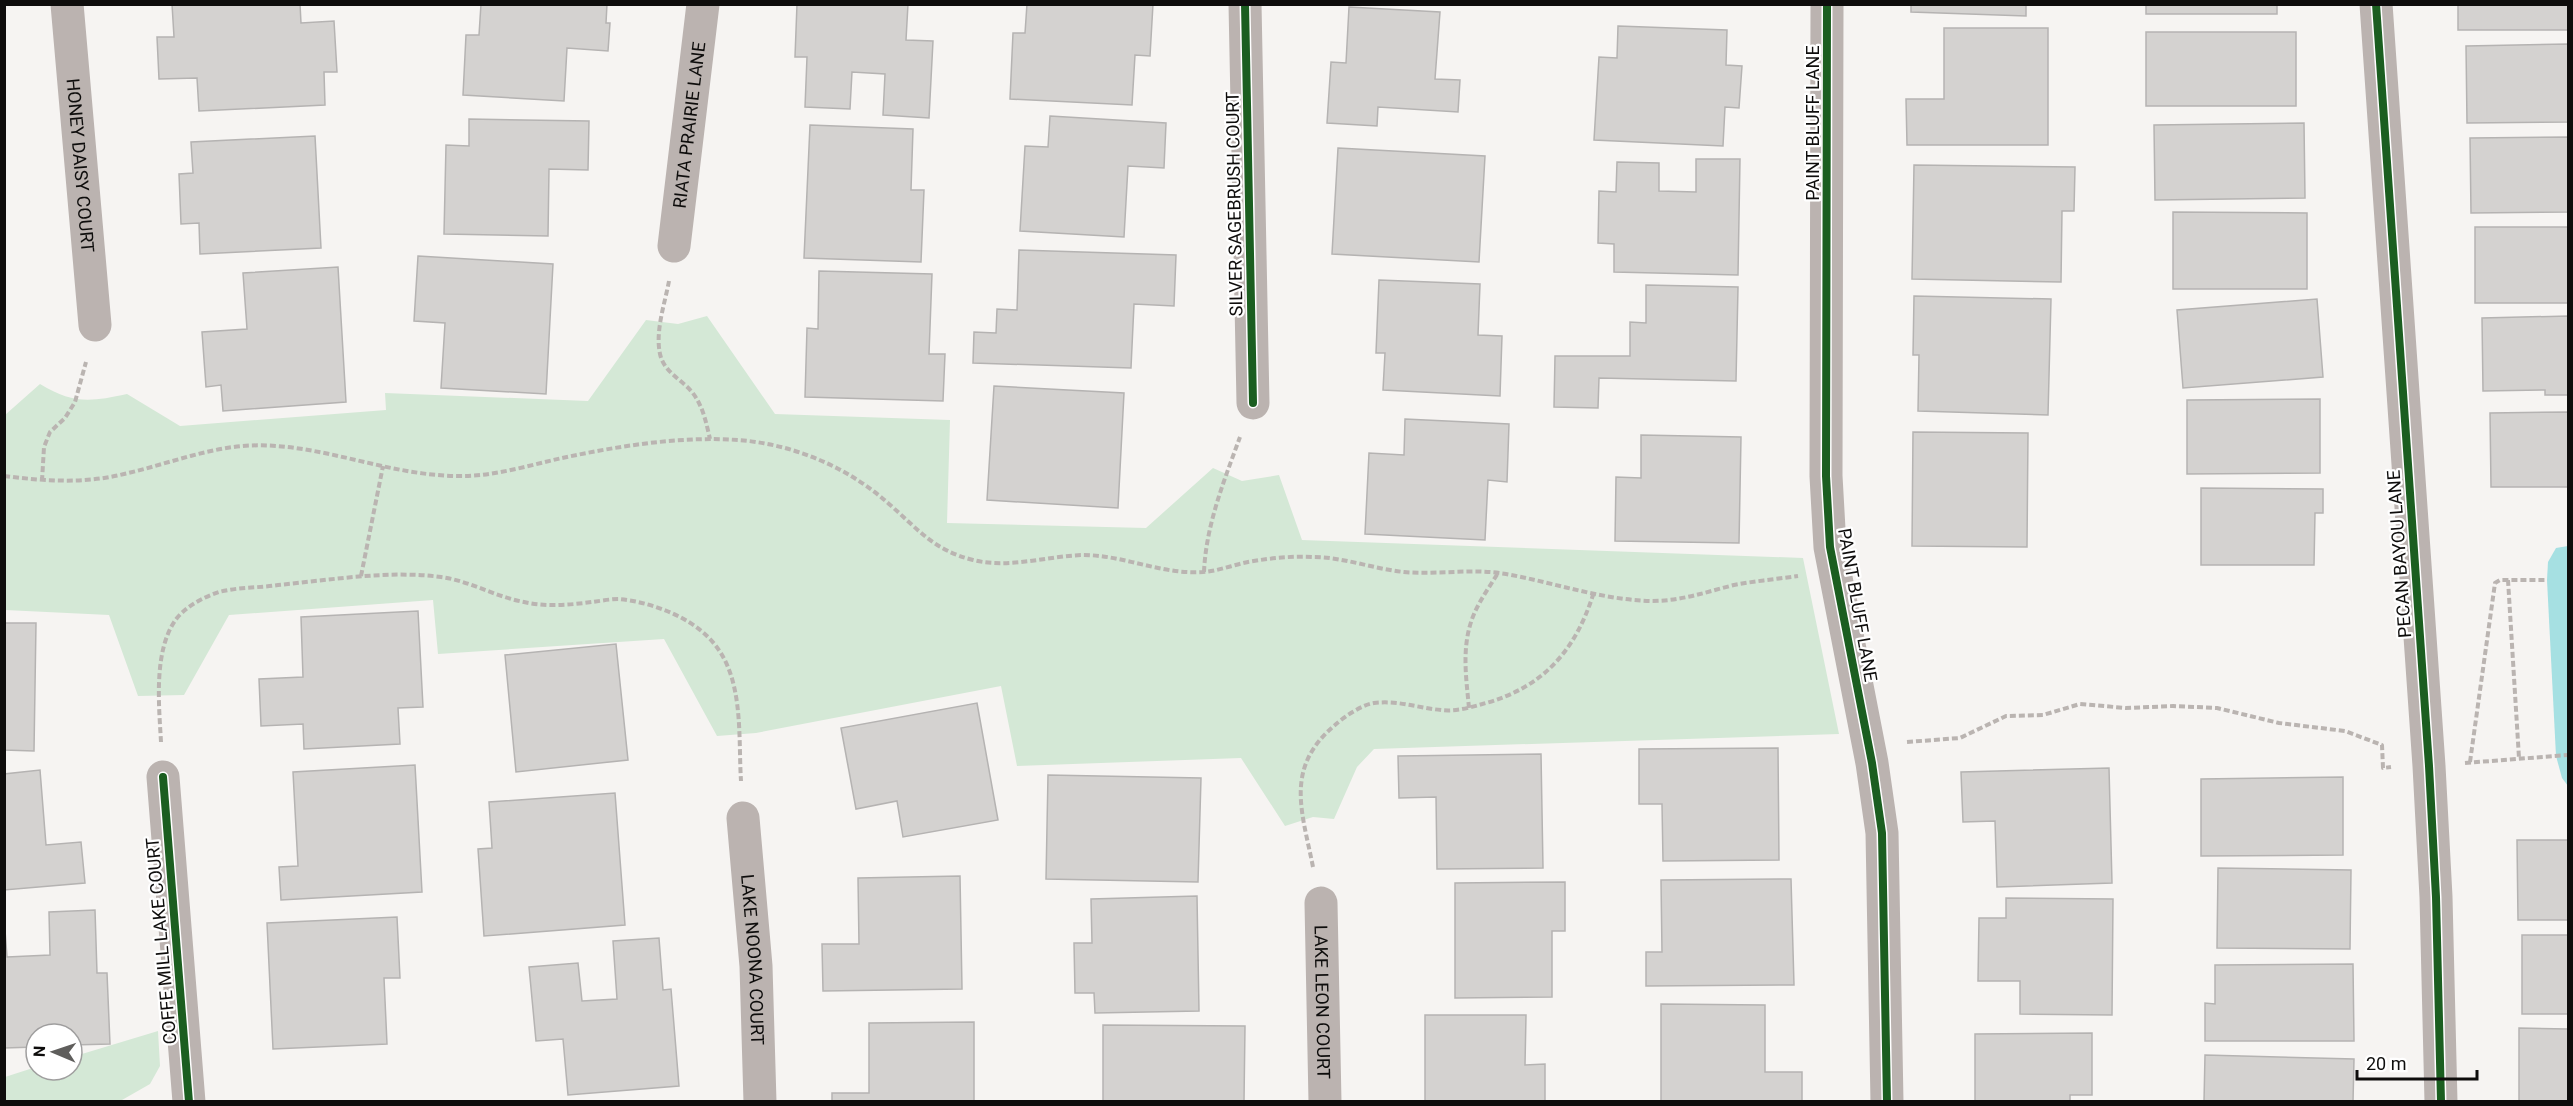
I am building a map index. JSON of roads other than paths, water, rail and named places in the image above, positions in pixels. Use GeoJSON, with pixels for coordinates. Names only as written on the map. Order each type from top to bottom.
{"type":"FeatureCollection","features":[{"type":"Feature","properties":{"kind":"street","name":"HONEY DAISY COURT"},"geometry":{"type":"LineString","coordinates":[[67,4],[95,325]]}},
{"type":"Feature","properties":{"kind":"street","name":"RIATA PRAIRIE LANE"},"geometry":{"type":"LineString","coordinates":[[674,246],[703,4]]}},
{"type":"Feature","properties":{"kind":"street","name":"SILVER SAGEBRUSH COURT"},"geometry":{"type":"LineString","coordinates":[[1245,4],[1253,403]]}},
{"type":"Feature","properties":{"kind":"street","name":"PAINT BLUFF LANE"},"geometry":{"type":"LineString","coordinates":[[1827,4],[1826,476],[1830,547],[1872,763],[1882,833],[1887,1101]]}},
{"type":"Feature","properties":{"kind":"street","name":"PECAN BAYOU LANE"},"geometry":{"type":"LineString","coordinates":[[2376,4],[2429,766],[2436,897],[2441,1101]]}},
{"type":"Feature","properties":{"kind":"street","name":"COFFE MILL LAKE COURT"},"geometry":{"type":"LineString","coordinates":[[163,777],[189,1101]]}},
{"type":"Feature","properties":{"kind":"street","name":"LAKE NOONA COURT"},"geometry":{"type":"LineString","coordinates":[[743,818],[756,966],[760,1101]]}},
{"type":"Feature","properties":{"kind":"street","name":"LAKE LEON COURT"},"geometry":{"type":"LineString","coordinates":[[1321,903],[1325,1101]]}},
{"type":"Feature","properties":{"kind":"water"},"geometry":{"type":"Polygon","coordinates":[[[2568,546],[2568,786],[2562,778],[2556,756],[2547,580],[2548,562],[2556,548],[2568,546]]]}}]}
